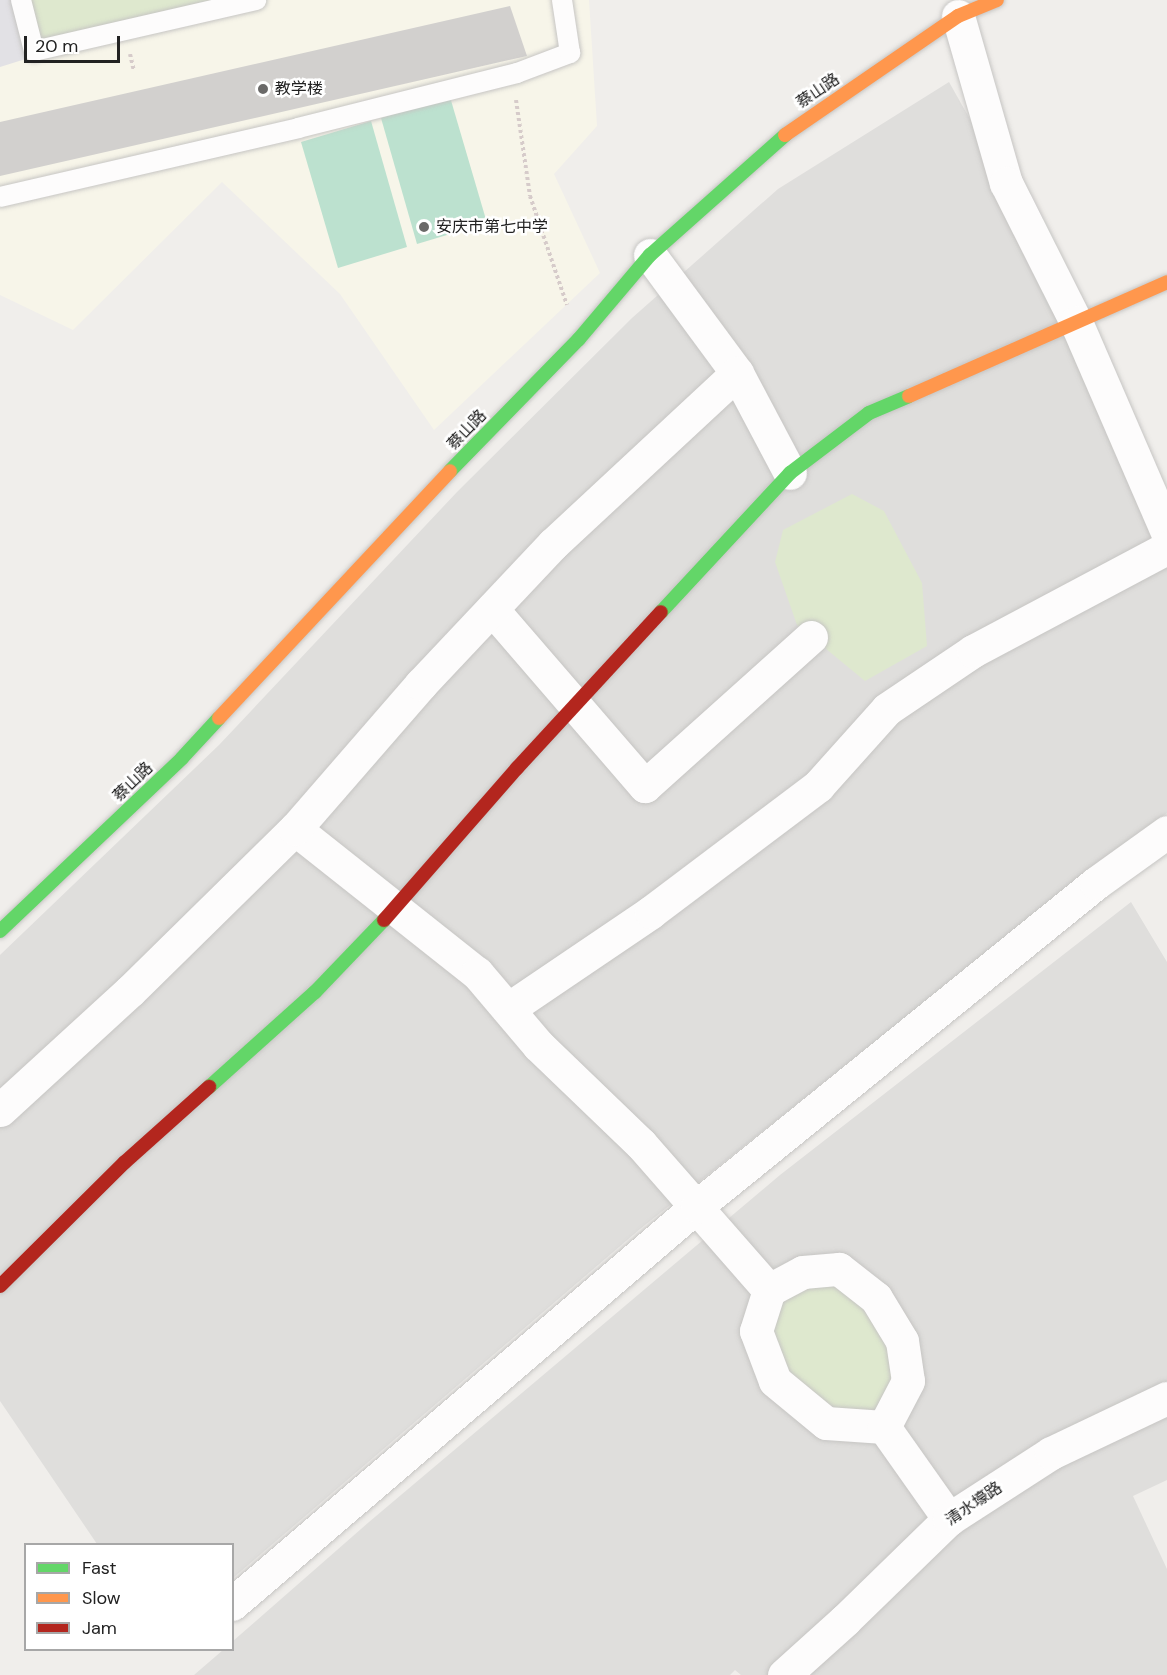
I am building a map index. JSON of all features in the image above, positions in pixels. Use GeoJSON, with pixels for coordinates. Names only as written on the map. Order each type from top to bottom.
{"type":"FeatureCollection","features":[{"type":"Feature","properties":{"kind":"street","name":"蔡山路"},"geometry":{"type":"LineString","coordinates":[[0,931],[182,758],[400,522],[579,339],[650,255],[794,127],[958,16],[997,0]]}},
{"type":"Feature","properties":{"kind":"street"},"geometry":{"type":"LineString","coordinates":[[958,16],[1006,183],[1077,322],[1167,532]]}},
{"type":"Feature","properties":{"kind":"street"},"geometry":{"type":"LineString","coordinates":[[650,255],[737,373],[790,472]]}},
{"type":"Feature","properties":{"kind":"street"},"geometry":{"type":"LineString","coordinates":[[0,1286],[125,1162],[315,992],[395,909],[517,768],[790,472],[869,413],[1167,282]]}},
{"type":"Feature","properties":{"kind":"street"},"geometry":{"type":"LineString","coordinates":[[0,1110],[130,991],[295,829],[422,684],[553,544],[737,373]]}},
{"type":"Feature","properties":{"kind":"street"},"geometry":{"type":"LineString","coordinates":[[508,1009],[651,912],[818,786],[887,709],[973,651],[1167,548]]}},
{"type":"Feature","properties":{"kind":"street"},"geometry":{"type":"LineString","coordinates":[[492,609],[645,786],[811,637]]}},
{"type":"Feature","properties":{"kind":"street"},"geometry":{"type":"LineString","coordinates":[[295,829],[477,973],[538,1045],[641,1144],[769,1290]]}},
{"type":"Feature","properties":{"kind":"street"},"geometry":{"type":"LineString","coordinates":[[234,1602],[697,1206],[1096,883],[1167,832]]}},
{"type":"Feature","properties":{"kind":"street"},"geometry":{"type":"LineString","coordinates":[[839,1269],[876,1298],[902,1341],[908,1381],[884,1426],[826,1423],[775,1381],[756,1331],[769,1290],[802,1272],[839,1269]]}},
{"type":"Feature","properties":{"kind":"street","name":"清水壕路"},"geometry":{"type":"LineString","coordinates":[[784,1675],[845,1620],[949,1519],[1051,1453],[1167,1398]]}},
{"type":"Feature","properties":{"kind":"street"},"geometry":{"type":"LineString","coordinates":[[884,1426],[949,1519]]}},
{"type":"Feature","properties":{"kind":"lane"},"geometry":{"type":"LineString","coordinates":[[21,0],[34,51],[255,0]]}},
{"type":"Feature","properties":{"kind":"lane"},"geometry":{"type":"LineString","coordinates":[[0,197],[298,128],[512,74],[570,53],[561,0]]}},
{"type":"Feature","properties":{"kind":"path"},"geometry":{"type":"LineString","coordinates":[[512,74],[530,196],[579,339]]}},
{"type":"Feature","properties":{"kind":"shaded area","name":"安庆市第七中学"},"geometry":{"type":"Polygon","coordinates":[[[0,0],[589,0],[597,126],[554,174],[600,273],[434,430],[340,294],[222,182],[73,330],[0,295],[0,0]]]}},
{"type":"Feature","properties":{"kind":"shaded area"},"geometry":{"type":"Polygon","coordinates":[[[0,0],[17,0],[35,56],[0,67],[0,0]]]}},
{"type":"Feature","properties":{"kind":"shaded area"},"geometry":{"type":"Polygon","coordinates":[[[949,82],[1006,183],[1167,532],[1167,813],[1001,941],[640,1229],[234,1577],[234,1543],[96,1543],[0,1401],[0,955],[219,745],[457,492],[632,318],[778,189],[949,82]]]}},
{"type":"Feature","properties":{"kind":"shaded area"},"geometry":{"type":"Polygon","coordinates":[[[1131,902],[1167,962],[1167,1480],[1133,1496],[1167,1569],[1167,1675],[741,1675],[735,1670],[730,1675],[194,1675],[222,1651],[234,1651],[234,1640],[369,1522],[780,1175],[1131,902]]]}},
{"type":"Feature","properties":{"kind":"green space"},"geometry":{"type":"Polygon","coordinates":[[[23,0],[241,0],[50,49],[30,41],[23,0]]]}},
{"type":"Feature","properties":{"kind":"green space"},"geometry":{"type":"Polygon","coordinates":[[[450,97],[487,223],[417,244],[381,118],[450,97]]]}},
{"type":"Feature","properties":{"kind":"green space"},"geometry":{"type":"Polygon","coordinates":[[[371,121],[407,247],[338,268],[301,142],[371,121]]]}},
{"type":"Feature","properties":{"kind":"green space"},"geometry":{"type":"Polygon","coordinates":[[[852,494],[884,511],[922,583],[927,646],[865,681],[797,625],[775,562],[783,530],[852,494]]]}},
{"type":"Feature","properties":{"kind":"green space"},"geometry":{"type":"Polygon","coordinates":[[[836,1285],[860,1305],[887,1344],[895,1376],[874,1412],[832,1412],[786,1377],[768,1333],[780,1299],[804,1288],[836,1285]]]}},
{"type":"Feature","properties":{"kind":"building","name":"教学楼"},"geometry":{"type":"Polygon","coordinates":[[[510,6],[527,56],[0,176],[0,122],[510,6]]]}},
{"type":"Feature","properties":{"kind":"traffic: fast"},"geometry":{"type":"LineString","coordinates":[[450,471],[579,339],[650,255],[785,135]]}},
{"type":"Feature","properties":{"kind":"traffic: fast"},"geometry":{"type":"LineString","coordinates":[[661,612],[790,473],[869,413],[909,396]]}},
{"type":"Feature","properties":{"kind":"traffic: fast"},"geometry":{"type":"LineString","coordinates":[[0,931],[182,758],[219,718]]}},
{"type":"Feature","properties":{"kind":"traffic: fast"},"geometry":{"type":"LineString","coordinates":[[209,1087],[315,992],[384,920]]}},
{"type":"Feature","properties":{"kind":"traffic: slow"},"geometry":{"type":"LineString","coordinates":[[785,135],[958,16],[997,0]]}},
{"type":"Feature","properties":{"kind":"traffic: slow"},"geometry":{"type":"LineString","coordinates":[[909,396],[1167,282]]}},
{"type":"Feature","properties":{"kind":"traffic: slow"},"geometry":{"type":"LineString","coordinates":[[219,718],[450,471]]}},
{"type":"Feature","properties":{"kind":"traffic: jam"},"geometry":{"type":"LineString","coordinates":[[384,920],[517,768],[661,612]]}},
{"type":"Feature","properties":{"kind":"traffic: jam"},"geometry":{"type":"LineString","coordinates":[[0,1286],[125,1162],[209,1087]]}},
{"type":"Feature","properties":{"kind":"place","name":"教学楼"},"geometry":{"type":"Point","coordinates":[263,89]}},
{"type":"Feature","properties":{"kind":"place","name":"安庆市第七中学"},"geometry":{"type":"Point","coordinates":[424,227]}}]}
